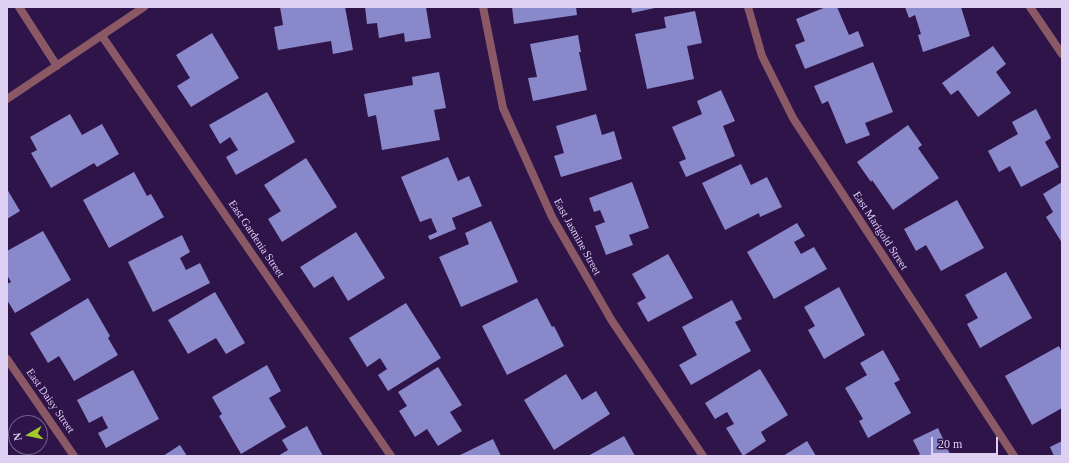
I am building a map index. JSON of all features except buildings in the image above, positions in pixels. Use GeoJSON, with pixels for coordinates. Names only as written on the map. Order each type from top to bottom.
{"type":"FeatureCollection","features":[{"type":"Feature","properties":{"kind":"street"},"geometry":{"type":"LineString","coordinates":[[19,7],[57,66]]}},
{"type":"Feature","properties":{"kind":"street"},"geometry":{"type":"LineString","coordinates":[[7,99],[144,7]]}},
{"type":"Feature","properties":{"kind":"street","name":"East Jasmine Street"},"geometry":{"type":"LineString","coordinates":[[483,7],[503,108],[552,216],[612,321],[703,456]]}},
{"type":"Feature","properties":{"kind":"street","name":"East Marigold Street"},"geometry":{"type":"LineString","coordinates":[[748,7],[762,56],[793,118],[1014,456]]}},
{"type":"Feature","properties":{"kind":"street"},"geometry":{"type":"LineString","coordinates":[[1030,7],[1062,54]]}},
{"type":"Feature","properties":{"kind":"street","name":"East Gardenia Street"},"geometry":{"type":"LineString","coordinates":[[102,36],[391,456]]}},
{"type":"Feature","properties":{"kind":"street","name":"East Daisy Street"},"geometry":{"type":"LineString","coordinates":[[7,358],[74,456]]}}]}
